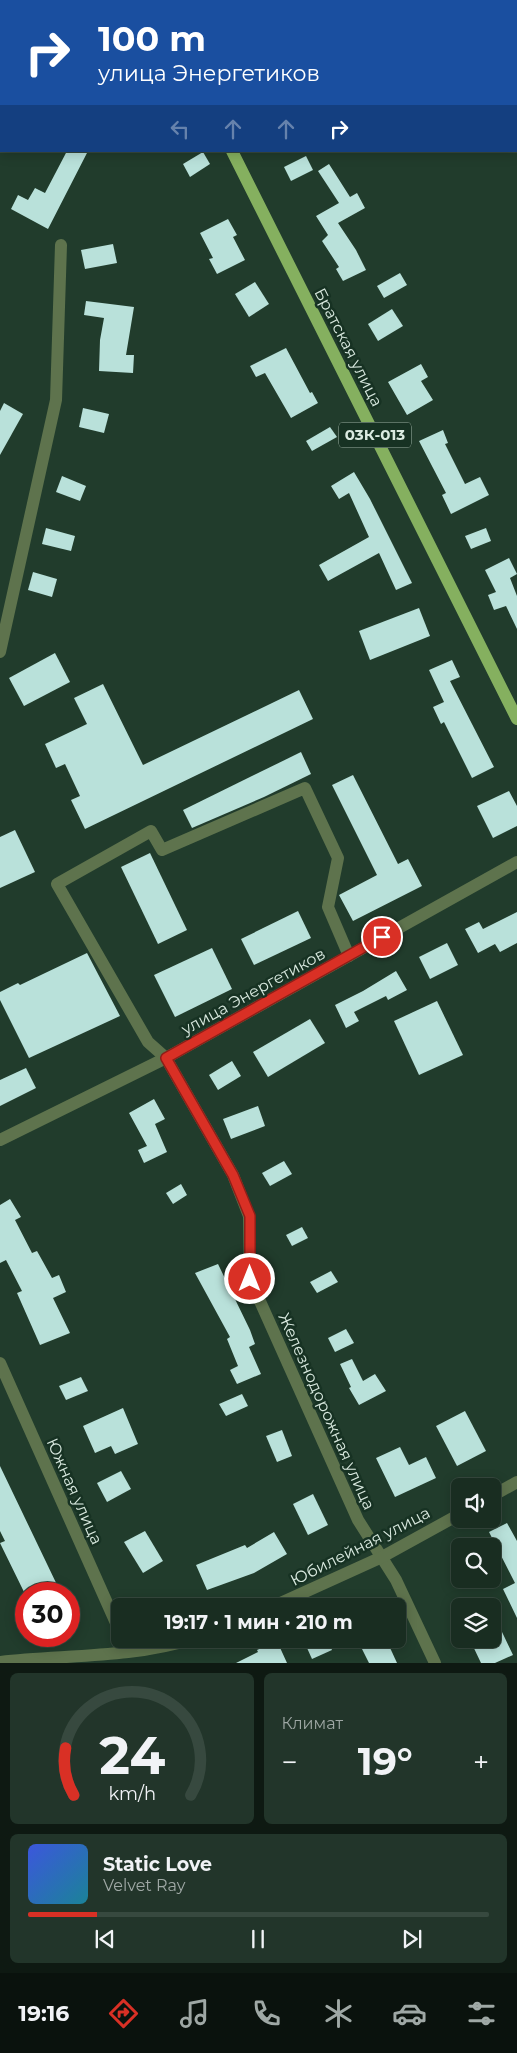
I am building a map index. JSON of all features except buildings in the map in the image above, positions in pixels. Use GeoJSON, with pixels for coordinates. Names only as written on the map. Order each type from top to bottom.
{"type":"FeatureCollection","features":[{"type":"Feature","properties":{"kind":"main road","name":"Братская улица"},"geometry":{"type":"LineString","coordinates":[[233,152],[517,719]]}},
{"type":"Feature","properties":{"kind":"street"},"geometry":{"type":"LineString","coordinates":[[0,652],[56,400],[61,245]]}},
{"type":"Feature","properties":{"kind":"street","name":"Железнодорожная улица"},"geometry":{"type":"LineString","coordinates":[[349,956],[328,907],[338,858],[305,788],[162,850],[151,831],[57,884],[148,1042],[166,1058],[233,1175],[250,1216],[250,1279],[358,1520],[396,1580],[434,1663]]}},
{"type":"Feature","properties":{"kind":"street","name":"улица Энергетиков"},"geometry":{"type":"LineString","coordinates":[[0,1140],[166,1058],[517,862]]}},
{"type":"Feature","properties":{"kind":"street","name":"Южная улица"},"geometry":{"type":"LineString","coordinates":[[0,1363],[111,1612]]}},
{"type":"Feature","properties":{"kind":"street"},"geometry":{"type":"LineString","coordinates":[[501,1491],[517,1482]]}},
{"type":"Feature","properties":{"kind":"street","name":"Юбилейная улица"},"geometry":{"type":"LineString","coordinates":[[292,1598],[382,1557],[451,1519]]}},
{"type":"Feature","properties":{"kind":"street"},"geometry":{"type":"LineString","coordinates":[[127,1648],[129,1652]]}},
{"type":"Feature","properties":{"kind":"street"},"geometry":{"type":"LineString","coordinates":[[0,1662],[129,1652],[152,1648]]}},
{"type":"Feature","properties":{"kind":"route"},"geometry":{"type":"LineString","coordinates":[[250,1279],[250,1216],[233,1175],[166,1058],[382,937]]}}]}
